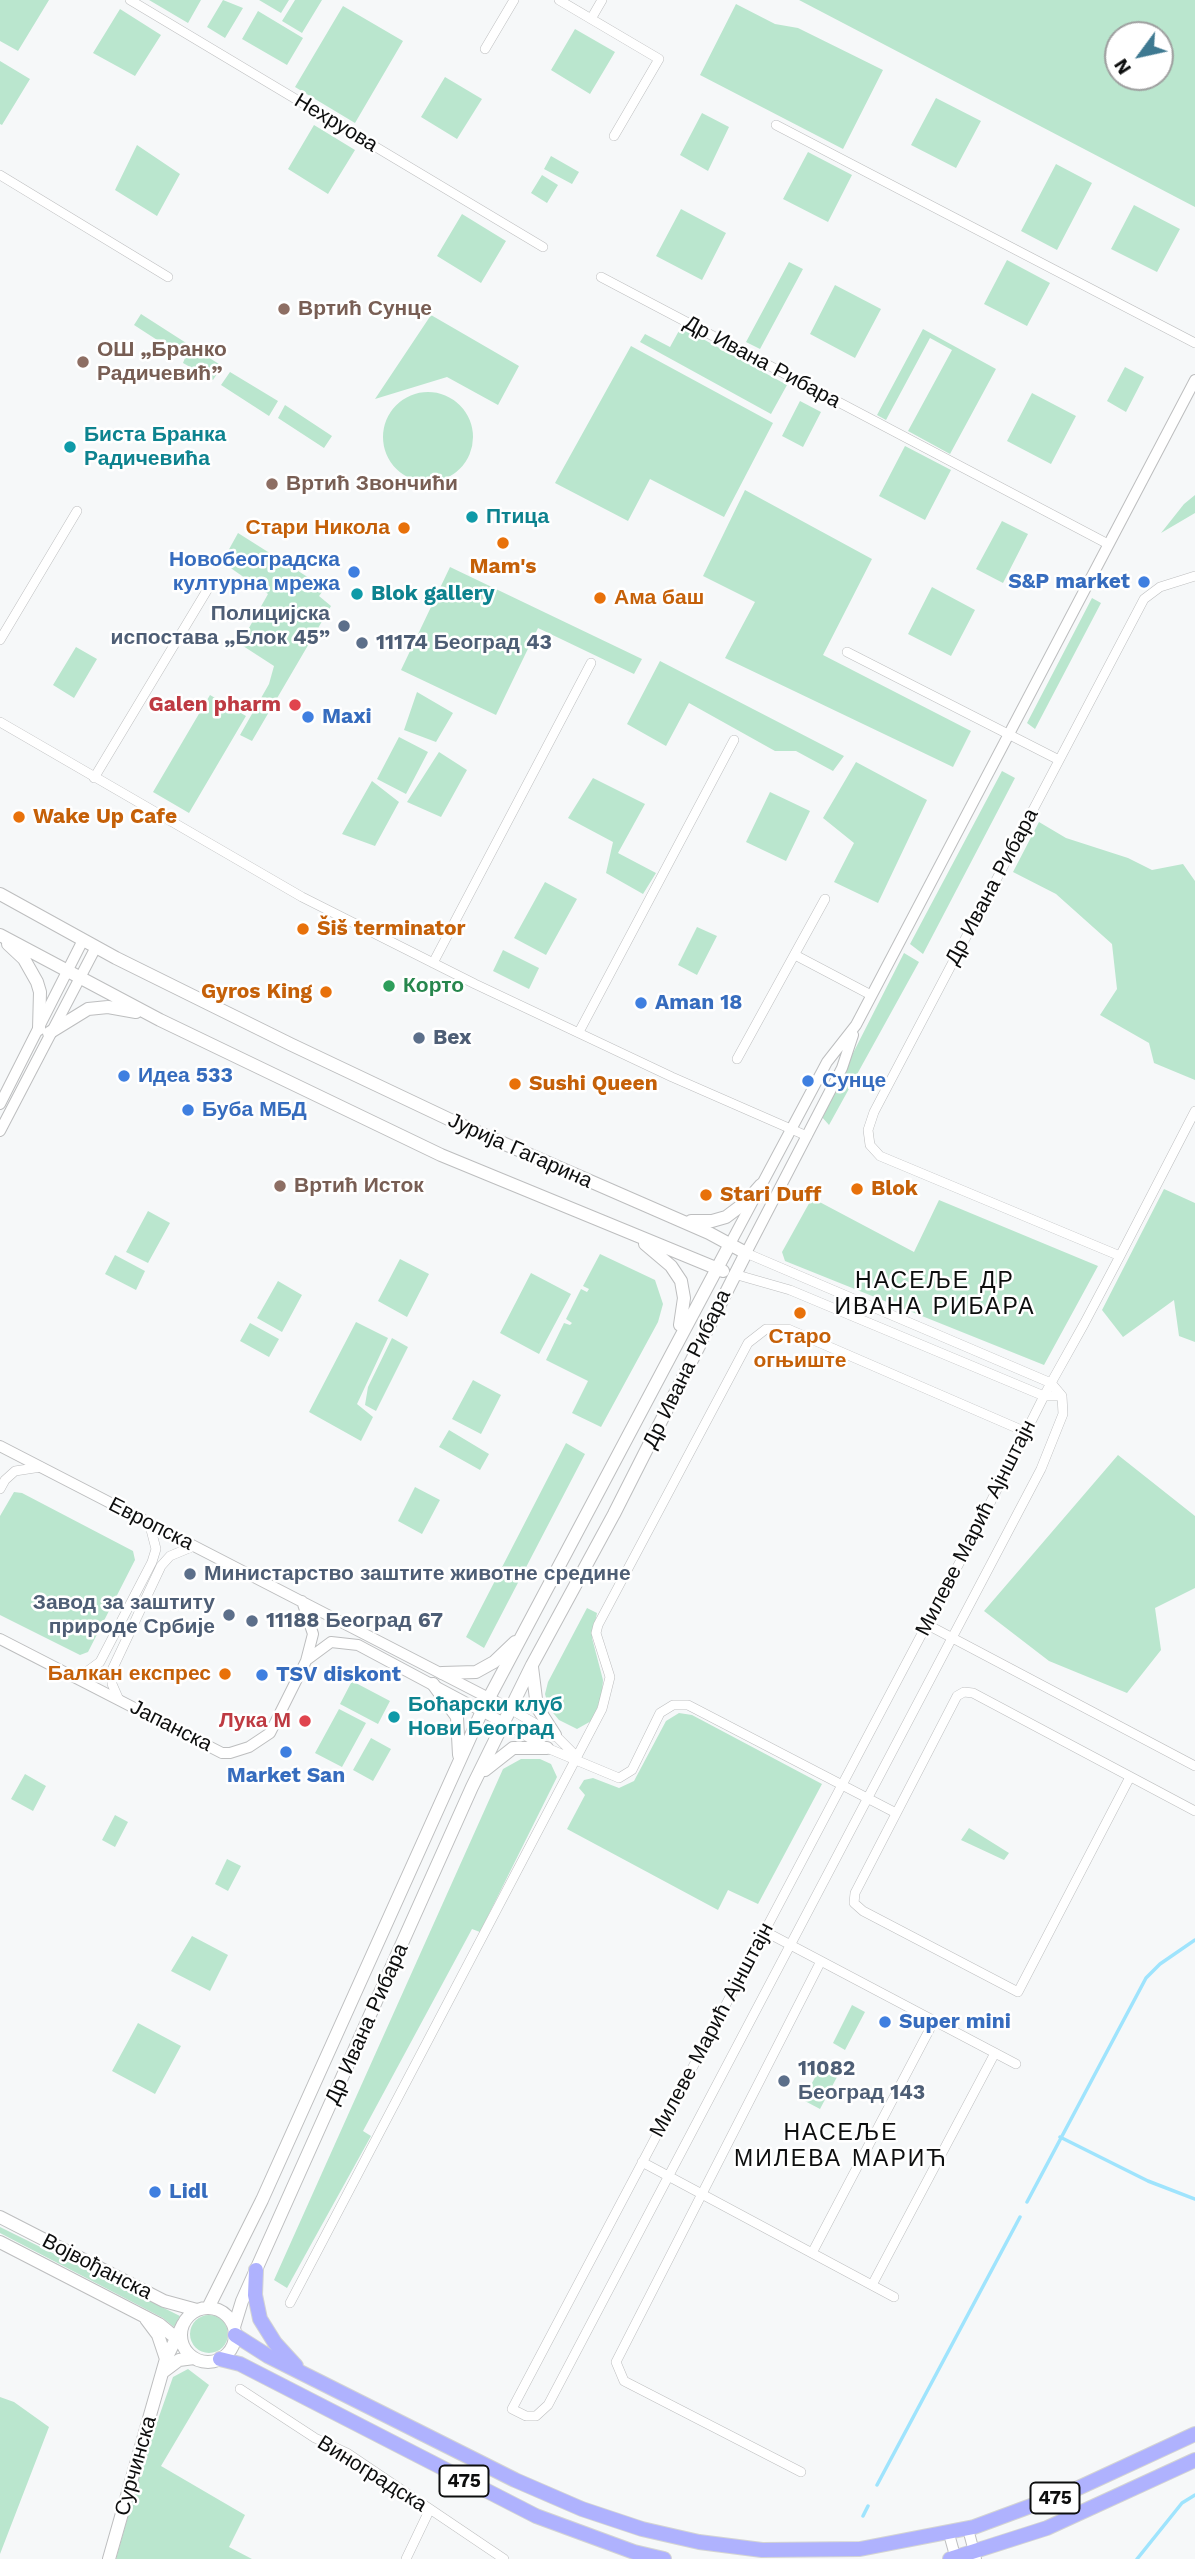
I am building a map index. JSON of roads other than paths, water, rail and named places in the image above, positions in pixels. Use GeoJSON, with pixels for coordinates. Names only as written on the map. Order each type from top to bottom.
{"type":"FeatureCollection","features":[{"type":"Feature","properties":{"kind":"highway"},"geometry":{"type":"LineString","coordinates":[[257,2270],[256,2295],[260,2319],[280,2349],[305,2374]]}},
{"type":"Feature","properties":{"kind":"highway","name":"475"},"geometry":{"type":"LineString","coordinates":[[234,2331],[248,2346],[526,2485],[591,2513],[642,2529],[699,2542],[799,2552],[881,2547],[968,2529],[1062,2495],[1195,2434]]}},
{"type":"Feature","properties":{"kind":"highway","name":"475"},"geometry":{"type":"LineString","coordinates":[[220,2359],[240,2364],[536,2516],[584,2535],[664,2559]]}},
{"type":"Feature","properties":{"kind":"highway","name":"475"},"geometry":{"type":"LineString","coordinates":[[954,2558],[976,2556],[1047,2528],[1195,2460]]}},
{"type":"Feature","properties":{"kind":"main road","name":"Јурија Гагарина"},"geometry":{"type":"LineString","coordinates":[[0,894],[96,947],[388,1091],[677,1219],[746,1253]]}},
{"type":"Feature","properties":{"kind":"main road","name":"Јурија Гагарина"},"geometry":{"type":"LineString","coordinates":[[0,936],[152,1016],[441,1155],[636,1237],[734,1274]]}},
{"type":"Feature","properties":{"kind":"main road"},"geometry":{"type":"LineString","coordinates":[[0,936],[23,960],[37,982],[44,1031],[97,1008],[152,1016]]}},
{"type":"Feature","properties":{"kind":"main road"},"geometry":{"type":"LineString","coordinates":[[677,1219],[717,1220],[740,1207],[761,1185]]}},
{"type":"Feature","properties":{"kind":"main road"},"geometry":{"type":"LineString","coordinates":[[636,1237],[671,1266],[681,1280],[684,1298],[678,1338]]}},
{"type":"Feature","properties":{"kind":"main road","name":"Др Ивана Рибара"},"geometry":{"type":"LineString","coordinates":[[203,2309],[223,2284],[482,1711],[730,1244]]}},
{"type":"Feature","properties":{"kind":"main road","name":"Др Ивана Рибара"},"geometry":{"type":"LineString","coordinates":[[234,2331],[257,2270],[472,1787],[532,1665],[614,1514],[746,1253]]}},
{"type":"Feature","properties":{"kind":"main road"},"geometry":{"type":"LineString","coordinates":[[442,1673],[476,1672],[494,1662],[523,1635]]}},
{"type":"Feature","properties":{"kind":"main road"},"geometry":{"type":"LineString","coordinates":[[532,1665],[535,1699],[555,1735]]}},
{"type":"Feature","properties":{"kind":"main road"},"geometry":{"type":"LineString","coordinates":[[433,1684],[457,1717],[459,1754],[454,1774]]}},
{"type":"Feature","properties":{"kind":"main road"},"geometry":{"type":"LineString","coordinates":[[472,1787],[495,1759],[512,1749],[528,1746],[547,1748]]}},
{"type":"Feature","properties":{"kind":"main road","name":"Војвођанска"},"geometry":{"type":"LineString","coordinates":[[0,2217],[164,2301],[203,2309]]}},
{"type":"Feature","properties":{"kind":"main road","name":"Војвођанска"},"geometry":{"type":"LineString","coordinates":[[0,2242],[143,2315],[179,2339]]}},
{"type":"Feature","properties":{"kind":"main road"},"geometry":{"type":"LineString","coordinates":[[143,2315],[158,2335],[164,2366],[194,2358],[207,2362],[220,2359],[231,2349],[234,2331],[224,2313],[203,2309]]}},
{"type":"Feature","properties":{"kind":"main road","name":"Сурчинска"},"geometry":{"type":"LineString","coordinates":[[109,2559],[164,2366],[179,2339],[183,2324],[203,2309]]}},
{"type":"Feature","properties":{"kind":"main road"},"geometry":{"type":"LineString","coordinates":[[179,2339],[194,2358]]}},
{"type":"Feature","properties":{"kind":"street","name":"Нехруова"},"geometry":{"type":"LineString","coordinates":[[130,0],[543,247]]}},
{"type":"Feature","properties":{"kind":"street"},"geometry":{"type":"LineString","coordinates":[[485,49],[514,0]]}},
{"type":"Feature","properties":{"kind":"street"},"geometry":{"type":"LineString","coordinates":[[559,0],[659,59],[614,136]]}},
{"type":"Feature","properties":{"kind":"street"},"geometry":{"type":"LineString","coordinates":[[591,19],[602,0]]}},
{"type":"Feature","properties":{"kind":"street"},"geometry":{"type":"LineString","coordinates":[[776,125],[1195,343]]}},
{"type":"Feature","properties":{"kind":"street"},"geometry":{"type":"LineString","coordinates":[[0,175],[168,277]]}},
{"type":"Feature","properties":{"kind":"street","name":"Др Ивана Рибара"},"geometry":{"type":"LineString","coordinates":[[601,277],[1108,544]]}},
{"type":"Feature","properties":{"kind":"street","name":"Др Ивана Рибара"},"geometry":{"type":"LineString","coordinates":[[730,1244],[828,1062],[856,1025],[1195,380]]}},
{"type":"Feature","properties":{"kind":"street"},"geometry":{"type":"LineString","coordinates":[[0,640],[77,511]]}},
{"type":"Feature","properties":{"kind":"street","name":"Др Ивана Рибара"},"geometry":{"type":"LineString","coordinates":[[1120,1256],[888,1159],[875,1151],[868,1136],[874,1112],[1144,599],[1160,587],[1195,576]]}},
{"type":"Feature","properties":{"kind":"street"},"geometry":{"type":"LineString","coordinates":[[94,778],[212,582]]}},
{"type":"Feature","properties":{"kind":"street"},"geometry":{"type":"LineString","coordinates":[[847,652],[1059,760]]}},
{"type":"Feature","properties":{"kind":"street"},"geometry":{"type":"LineString","coordinates":[[433,963],[592,663]]}},
{"type":"Feature","properties":{"kind":"street"},"geometry":{"type":"LineString","coordinates":[[0,722],[280,885],[433,963],[807,1136]]}},
{"type":"Feature","properties":{"kind":"street"},"geometry":{"type":"LineString","coordinates":[[579,1032],[734,740]]}},
{"type":"Feature","properties":{"kind":"street"},"geometry":{"type":"LineString","coordinates":[[737,1059],[825,899]]}},
{"type":"Feature","properties":{"kind":"street"},"geometry":{"type":"LineString","coordinates":[[0,1131],[44,1031],[65,970],[83,940]]}},
{"type":"Feature","properties":{"kind":"street"},"geometry":{"type":"LineString","coordinates":[[0,1104],[96,947]]}},
{"type":"Feature","properties":{"kind":"street"},"geometry":{"type":"LineString","coordinates":[[795,955],[872,995]]}},
{"type":"Feature","properties":{"kind":"street","name":"Др Ивана Рибара"},"geometry":{"type":"LineString","coordinates":[[746,1253],[842,1068],[856,1025]]}},
{"type":"Feature","properties":{"kind":"street","name":"Милеве Марић Ајнштајн"},"geometry":{"type":"LineString","coordinates":[[1062,1396],[1063,1414],[1049,1453],[548,2406],[536,2416],[526,2416],[512,2409],[1195,1111]]}},
{"type":"Feature","properties":{"kind":"street","name":"Јурија Гагарина"},"geometry":{"type":"LineString","coordinates":[[746,1253],[1051,1383]]}},
{"type":"Feature","properties":{"kind":"street","name":"Јурија Гагарина"},"geometry":{"type":"LineString","coordinates":[[734,1274],[790,1290],[1044,1396]]}},
{"type":"Feature","properties":{"kind":"street","name":"Др Ивана Рибара"},"geometry":{"type":"LineString","coordinates":[[290,2302],[578,1758],[609,1688],[608,1672],[596,1633],[598,1625],[753,1337],[772,1328],[788,1329],[1026,1432]]}},
{"type":"Feature","properties":{"kind":"street"},"geometry":{"type":"LineString","coordinates":[[1051,1383],[1062,1396]]}},
{"type":"Feature","properties":{"kind":"street"},"geometry":{"type":"LineString","coordinates":[[1044,1396],[1062,1396]]}},
{"type":"Feature","properties":{"kind":"street","name":"Европска"},"geometry":{"type":"LineString","coordinates":[[0,1446],[489,1698]]}},
{"type":"Feature","properties":{"kind":"street"},"geometry":{"type":"LineString","coordinates":[[0,1489],[15,1471],[41,1467]]}},
{"type":"Feature","properties":{"kind":"street"},"geometry":{"type":"LineString","coordinates":[[71,1675],[85,1673],[100,1662],[152,1562],[156,1549],[149,1522]]}},
{"type":"Feature","properties":{"kind":"street"},"geometry":{"type":"LineString","coordinates":[[120,1700],[112,1684],[112,1670],[161,1566],[170,1556],[194,1546]]}},
{"type":"Feature","properties":{"kind":"street","name":"Јапанска"},"geometry":{"type":"LineString","coordinates":[[0,1639],[222,1753],[230,1753],[249,1747],[270,1732],[306,1661],[313,1634],[302,1601]]}},
{"type":"Feature","properties":{"kind":"street"},"geometry":{"type":"LineString","coordinates":[[926,1624],[1195,1766]]}},
{"type":"Feature","properties":{"kind":"street"},"geometry":{"type":"LineString","coordinates":[[306,1661],[331,1643],[347,1642],[433,1684],[547,1748],[578,1758],[612,1776],[626,1776],[660,1713],[667,1707],[680,1704],[696,1708],[896,1814]]}},
{"type":"Feature","properties":{"kind":"street"},"geometry":{"type":"LineString","coordinates":[[1130,1777],[1018,1992],[863,1911],[853,1903],[855,1893],[957,1696],[964,1692],[973,1693],[1195,1811]]}},
{"type":"Feature","properties":{"kind":"street"},"geometry":{"type":"LineString","coordinates":[[489,1698],[555,1735],[578,1758]]}},
{"type":"Feature","properties":{"kind":"street"},"geometry":{"type":"LineString","coordinates":[[764,1931],[790,1945]]}},
{"type":"Feature","properties":{"kind":"street","name":"Милеве Марић Ајнштајн"},"geometry":{"type":"LineString","coordinates":[[790,1945],[1016,2064]]}},
{"type":"Feature","properties":{"kind":"street"},"geometry":{"type":"LineString","coordinates":[[801,2472],[624,2381],[616,2367],[619,2354],[821,1961]]}},
{"type":"Feature","properties":{"kind":"street"},"geometry":{"type":"LineString","coordinates":[[812,2252],[934,2021]]}},
{"type":"Feature","properties":{"kind":"street"},"geometry":{"type":"LineString","coordinates":[[872,2285],[995,2053]]}},
{"type":"Feature","properties":{"kind":"street"},"geometry":{"type":"LineString","coordinates":[[642,2162],[894,2297]]}},
{"type":"Feature","properties":{"kind":"street","name":"Виноградска"},"geometry":{"type":"LineString","coordinates":[[240,2389],[315,2438],[347,2454],[505,2559]]}},
{"type":"Feature","properties":{"kind":"street"},"geometry":{"type":"LineString","coordinates":[[406,2559],[429,2511]]}},
{"type":"Feature","properties":{"kind":"street"},"geometry":{"type":"LineString","coordinates":[[968,2529],[976,2556]]}},
{"type":"Feature","properties":{"kind":"street"},"geometry":{"type":"LineString","coordinates":[[949,2533],[954,2558]]}},
{"type":"Feature","properties":{"kind":"waterway"},"geometry":{"type":"LineString","coordinates":[[1027,2202],[1146,1978],[1160,1964],[1195,1940]]}},
{"type":"Feature","properties":{"kind":"waterway"},"geometry":{"type":"LineString","coordinates":[[1060,2137],[1148,2181],[1195,2199]]}},
{"type":"Feature","properties":{"kind":"waterway"},"geometry":{"type":"LineString","coordinates":[[877,2485],[1020,2217]]}},
{"type":"Feature","properties":{"kind":"waterway"},"geometry":{"type":"LineString","coordinates":[[1137,2559],[1182,2503],[1195,2495]]}},
{"type":"Feature","properties":{"kind":"waterway"},"geometry":{"type":"LineString","coordinates":[[863,2516],[868,2506]]}},
{"type":"Feature","properties":{"kind":"place","name":"Вртић Сунце"},"geometry":{"type":"Point","coordinates":[284,309]}},
{"type":"Feature","properties":{"kind":"place","name":"ОШ „Бранко Радичевић”"},"geometry":{"type":"Point","coordinates":[83,362]}},
{"type":"Feature","properties":{"kind":"place","name":"Биста Бранка Радичевића"},"geometry":{"type":"Point","coordinates":[70,447]}},
{"type":"Feature","properties":{"kind":"place","name":"Вртић Звончићи"},"geometry":{"type":"Point","coordinates":[272,484]}},
{"type":"Feature","properties":{"kind":"place","name":"Птица"},"geometry":{"type":"Point","coordinates":[472,517]}},
{"type":"Feature","properties":{"kind":"place","name":"Стари Никола"},"geometry":{"type":"Point","coordinates":[404,528]}},
{"type":"Feature","properties":{"kind":"place","name":"Mam's"},"geometry":{"type":"Point","coordinates":[503,543]}},
{"type":"Feature","properties":{"kind":"place","name":"Новобеоградска културна мрежа"},"geometry":{"type":"Point","coordinates":[354,572]}},
{"type":"Feature","properties":{"kind":"place","name":"S&P market"},"geometry":{"type":"Point","coordinates":[1144,582]}},
{"type":"Feature","properties":{"kind":"place","name":"Blok gallery"},"geometry":{"type":"Point","coordinates":[357,594]}},
{"type":"Feature","properties":{"kind":"place","name":"Ама баш"},"geometry":{"type":"Point","coordinates":[600,598]}},
{"type":"Feature","properties":{"kind":"place","name":"Полицијска испостава „Блок 45”"},"geometry":{"type":"Point","coordinates":[344,626]}},
{"type":"Feature","properties":{"kind":"place","name":"11174 Београд 43"},"geometry":{"type":"Point","coordinates":[362,643]}},
{"type":"Feature","properties":{"kind":"place","name":"Galen pharm"},"geometry":{"type":"Point","coordinates":[295,705]}},
{"type":"Feature","properties":{"kind":"place","name":"Maxi"},"geometry":{"type":"Point","coordinates":[308,717]}},
{"type":"Feature","properties":{"kind":"place","name":"Wake Up Cafe"},"geometry":{"type":"Point","coordinates":[19,817]}},
{"type":"Feature","properties":{"kind":"place","name":"Šiš terminator"},"geometry":{"type":"Point","coordinates":[303,929]}},
{"type":"Feature","properties":{"kind":"place","name":"Корто"},"geometry":{"type":"Point","coordinates":[389,986]}},
{"type":"Feature","properties":{"kind":"place","name":"Gyros King"},"geometry":{"type":"Point","coordinates":[326,992]}},
{"type":"Feature","properties":{"kind":"place","name":"Aman 18"},"geometry":{"type":"Point","coordinates":[641,1003]}},
{"type":"Feature","properties":{"kind":"place","name":"Bex"},"geometry":{"type":"Point","coordinates":[419,1038]}},
{"type":"Feature","properties":{"kind":"place","name":"Идеа 533"},"geometry":{"type":"Point","coordinates":[124,1076]}},
{"type":"Feature","properties":{"kind":"place","name":"Сунце"},"geometry":{"type":"Point","coordinates":[808,1081]}},
{"type":"Feature","properties":{"kind":"place","name":"Sushi Queen"},"geometry":{"type":"Point","coordinates":[515,1084]}},
{"type":"Feature","properties":{"kind":"place","name":"Буба МБД"},"geometry":{"type":"Point","coordinates":[188,1110]}},
{"type":"Feature","properties":{"kind":"place","name":"Вртић Исток"},"geometry":{"type":"Point","coordinates":[280,1186]}},
{"type":"Feature","properties":{"kind":"place","name":"Blok"},"geometry":{"type":"Point","coordinates":[857,1189]}},
{"type":"Feature","properties":{"kind":"place","name":"Stari Duff"},"geometry":{"type":"Point","coordinates":[706,1195]}},
{"type":"Feature","properties":{"kind":"place","name":"Старо огњиште"},"geometry":{"type":"Point","coordinates":[800,1313]}},
{"type":"Feature","properties":{"kind":"place","name":"Министарство заштите животне средине"},"geometry":{"type":"Point","coordinates":[190,1574]}},
{"type":"Feature","properties":{"kind":"place","name":"Завод за заштиту природе Србије"},"geometry":{"type":"Point","coordinates":[229,1615]}},
{"type":"Feature","properties":{"kind":"place","name":"11188 Београд 67"},"geometry":{"type":"Point","coordinates":[252,1621]}},
{"type":"Feature","properties":{"kind":"place","name":"Балкан експрес"},"geometry":{"type":"Point","coordinates":[225,1674]}},
{"type":"Feature","properties":{"kind":"place","name":"TSV diskont"},"geometry":{"type":"Point","coordinates":[262,1675]}},
{"type":"Feature","properties":{"kind":"place","name":"Боћарски клуб Нови Београд"},"geometry":{"type":"Point","coordinates":[394,1717]}},
{"type":"Feature","properties":{"kind":"place","name":"Лука М"},"geometry":{"type":"Point","coordinates":[305,1721]}},
{"type":"Feature","properties":{"kind":"place","name":"Market San"},"geometry":{"type":"Point","coordinates":[286,1752]}},
{"type":"Feature","properties":{"kind":"place","name":"Super mini"},"geometry":{"type":"Point","coordinates":[885,2022]}},
{"type":"Feature","properties":{"kind":"place","name":"11082 Београд 143"},"geometry":{"type":"Point","coordinates":[784,2081]}},
{"type":"Feature","properties":{"kind":"place","name":"Lidl"},"geometry":{"type":"Point","coordinates":[155,2192]}},
{"type":"Feature","properties":{"kind":"district","name":"НАСЕЉЕ ДР ИВАНА РИБАРА"},"geometry":{"type":"Point","coordinates":[935,1294]}},
{"type":"Feature","properties":{"kind":"district","name":"НАСЕЉЕ МИЛЕВА МАРИЋ"},"geometry":{"type":"Point","coordinates":[841,2146]}}]}
